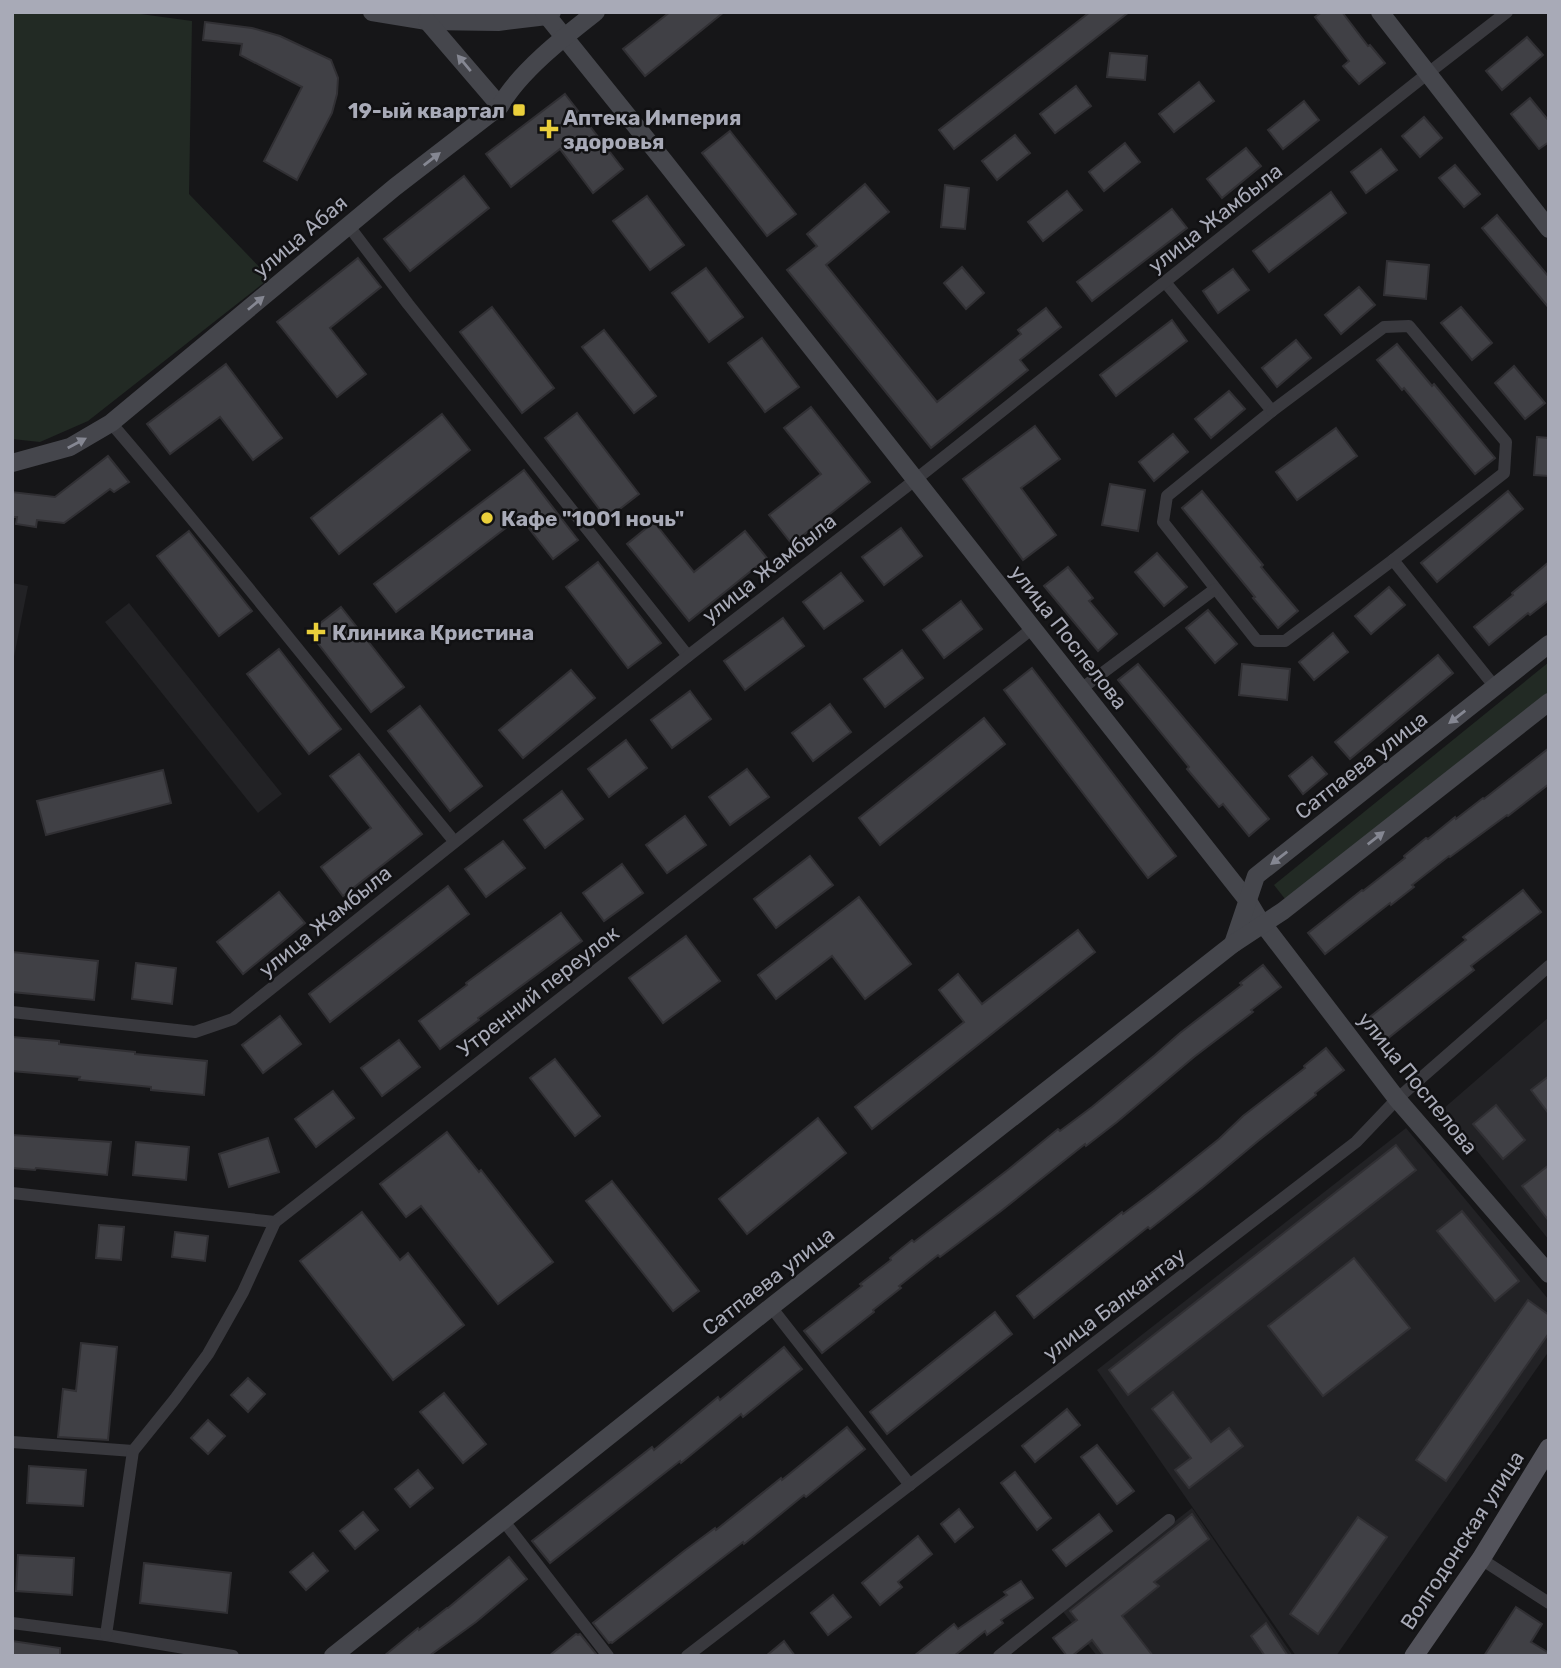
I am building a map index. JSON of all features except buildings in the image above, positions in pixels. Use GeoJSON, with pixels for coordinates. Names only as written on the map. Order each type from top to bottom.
{"type":"FeatureCollection","features":[{"type":"Feature","properties":{"kind":"main road","name":"Волгодонская улица"},"geometry":{"type":"LineString","coordinates":[[1414,1656],[1481,1559],[1549,1448]]}},
{"type":"Feature","properties":{"kind":"street"},"geometry":{"type":"LineString","coordinates":[[372,12],[428,21],[553,21]]}},
{"type":"Feature","properties":{"kind":"street","name":"улица Абая"},"geometry":{"type":"LineString","coordinates":[[12,463],[70,447],[111,423],[348,225],[500,106],[553,21],[596,12]]}},
{"type":"Feature","properties":{"kind":"street"},"geometry":{"type":"LineString","coordinates":[[1380,12],[1549,229]]}},
{"type":"Feature","properties":{"kind":"street","name":"улица Жамбыла"},"geometry":{"type":"LineString","coordinates":[[12,1012],[195,1031],[233,1019],[688,656],[1507,12]]}},
{"type":"Feature","properties":{"kind":"street"},"geometry":{"type":"LineString","coordinates":[[428,21],[500,106]]}},
{"type":"Feature","properties":{"kind":"street","name":"улица Поспелова"},"geometry":{"type":"LineString","coordinates":[[553,21],[1248,901],[1397,1099],[1549,1274]]}},
{"type":"Feature","properties":{"kind":"street"},"geometry":{"type":"LineString","coordinates":[[348,225],[688,656]]}},
{"type":"Feature","properties":{"kind":"street"},"geometry":{"type":"LineString","coordinates":[[1165,282],[1272,411]]}},
{"type":"Feature","properties":{"kind":"street"},"geometry":{"type":"LineString","coordinates":[[1409,326],[1506,442],[1504,472],[1285,641],[1257,640],[1163,522],[1167,496],[1272,411],[1384,327],[1409,326]]}},
{"type":"Feature","properties":{"kind":"street"},"geometry":{"type":"LineString","coordinates":[[111,423],[173,495],[454,841]]}},
{"type":"Feature","properties":{"kind":"street"},"geometry":{"type":"LineString","coordinates":[[1393,560],[1495,687]]}},
{"type":"Feature","properties":{"kind":"street"},"geometry":{"type":"LineString","coordinates":[[1080,689],[1215,589]]}},
{"type":"Feature","properties":{"kind":"street","name":"Утренний переулок"},"geometry":{"type":"LineString","coordinates":[[275,1222],[1033,628]]}},
{"type":"Feature","properties":{"kind":"street","name":"Сатпаева улица"},"geometry":{"type":"LineString","coordinates":[[1233,944],[1256,876],[1549,644]]}},
{"type":"Feature","properties":{"kind":"street","name":"Сатпаева улица"},"geometry":{"type":"LineString","coordinates":[[333,1656],[1233,944],[1283,911],[1549,702]]}},
{"type":"Feature","properties":{"kind":"street","name":"улица Балкантау"},"geometry":{"type":"LineString","coordinates":[[687,1656],[1356,1142],[1397,1099],[1549,966]]}},
{"type":"Feature","properties":{"kind":"street"},"geometry":{"type":"LineString","coordinates":[[12,1193],[275,1222],[243,1292],[208,1354],[133,1451],[106,1635]]}},
{"type":"Feature","properties":{"kind":"street"},"geometry":{"type":"LineString","coordinates":[[771,1307],[910,1485]]}},
{"type":"Feature","properties":{"kind":"street"},"geometry":{"type":"LineString","coordinates":[[12,1442],[133,1451]]}},
{"type":"Feature","properties":{"kind":"street"},"geometry":{"type":"LineString","coordinates":[[503,1520],[608,1656]]}},
{"type":"Feature","properties":{"kind":"street"},"geometry":{"type":"LineString","coordinates":[[999,1656],[1169,1520]]}},
{"type":"Feature","properties":{"kind":"street"},"geometry":{"type":"LineString","coordinates":[[1481,1559],[1549,1603]]}},
{"type":"Feature","properties":{"kind":"street"},"geometry":{"type":"LineString","coordinates":[[12,1623],[233,1656]]}},
{"type":"Feature","properties":{"kind":"shaded area"},"geometry":{"type":"Polygon","coordinates":[[[12,12],[126,12],[192,21],[189,194],[270,278],[88,421],[40,442],[12,439],[12,12]]]}},
{"type":"Feature","properties":{"kind":"shaded area"},"geometry":{"type":"Polygon","coordinates":[[[12,583],[28,586],[12,667],[12,583]]]}},
{"type":"Feature","properties":{"kind":"shaded area"},"geometry":{"type":"Polygon","coordinates":[[[129,603],[282,794],[258,813],[105,622],[129,603]]]}},
{"type":"Feature","properties":{"kind":"shaded area"},"geometry":{"type":"Polygon","coordinates":[[[1549,662],[1549,703],[1293,909],[1274,885],[1549,662]]]}},
{"type":"Feature","properties":{"kind":"shaded area"},"geometry":{"type":"Polygon","coordinates":[[[1549,1017],[1549,1240],[1443,1109],[1549,1017]]]}},
{"type":"Feature","properties":{"kind":"shaded area"},"geometry":{"type":"Polygon","coordinates":[[[1406,1128],[1549,1300],[1549,1351],[1336,1656],[1296,1656],[1097,1370],[1406,1128]]]}},
{"type":"Feature","properties":{"kind":"shaded area"},"geometry":{"type":"Polygon","coordinates":[[[1192,1508],[1293,1656],[1097,1656],[1061,1609],[1192,1508]]]}},
{"type":"Feature","properties":{"kind":"place","name":"19-ый квартал"},"geometry":{"type":"Point","coordinates":[519,110]}},
{"type":"Feature","properties":{"kind":"place","name":"Аптека Империя здоровья"},"geometry":{"type":"Point","coordinates":[549,129]}},
{"type":"Feature","properties":{"kind":"place","name":"Кафе \"1001 ночь\""},"geometry":{"type":"Point","coordinates":[487,518]}},
{"type":"Feature","properties":{"kind":"place","name":"Клиника Кристина"},"geometry":{"type":"Point","coordinates":[316,632]}}]}
